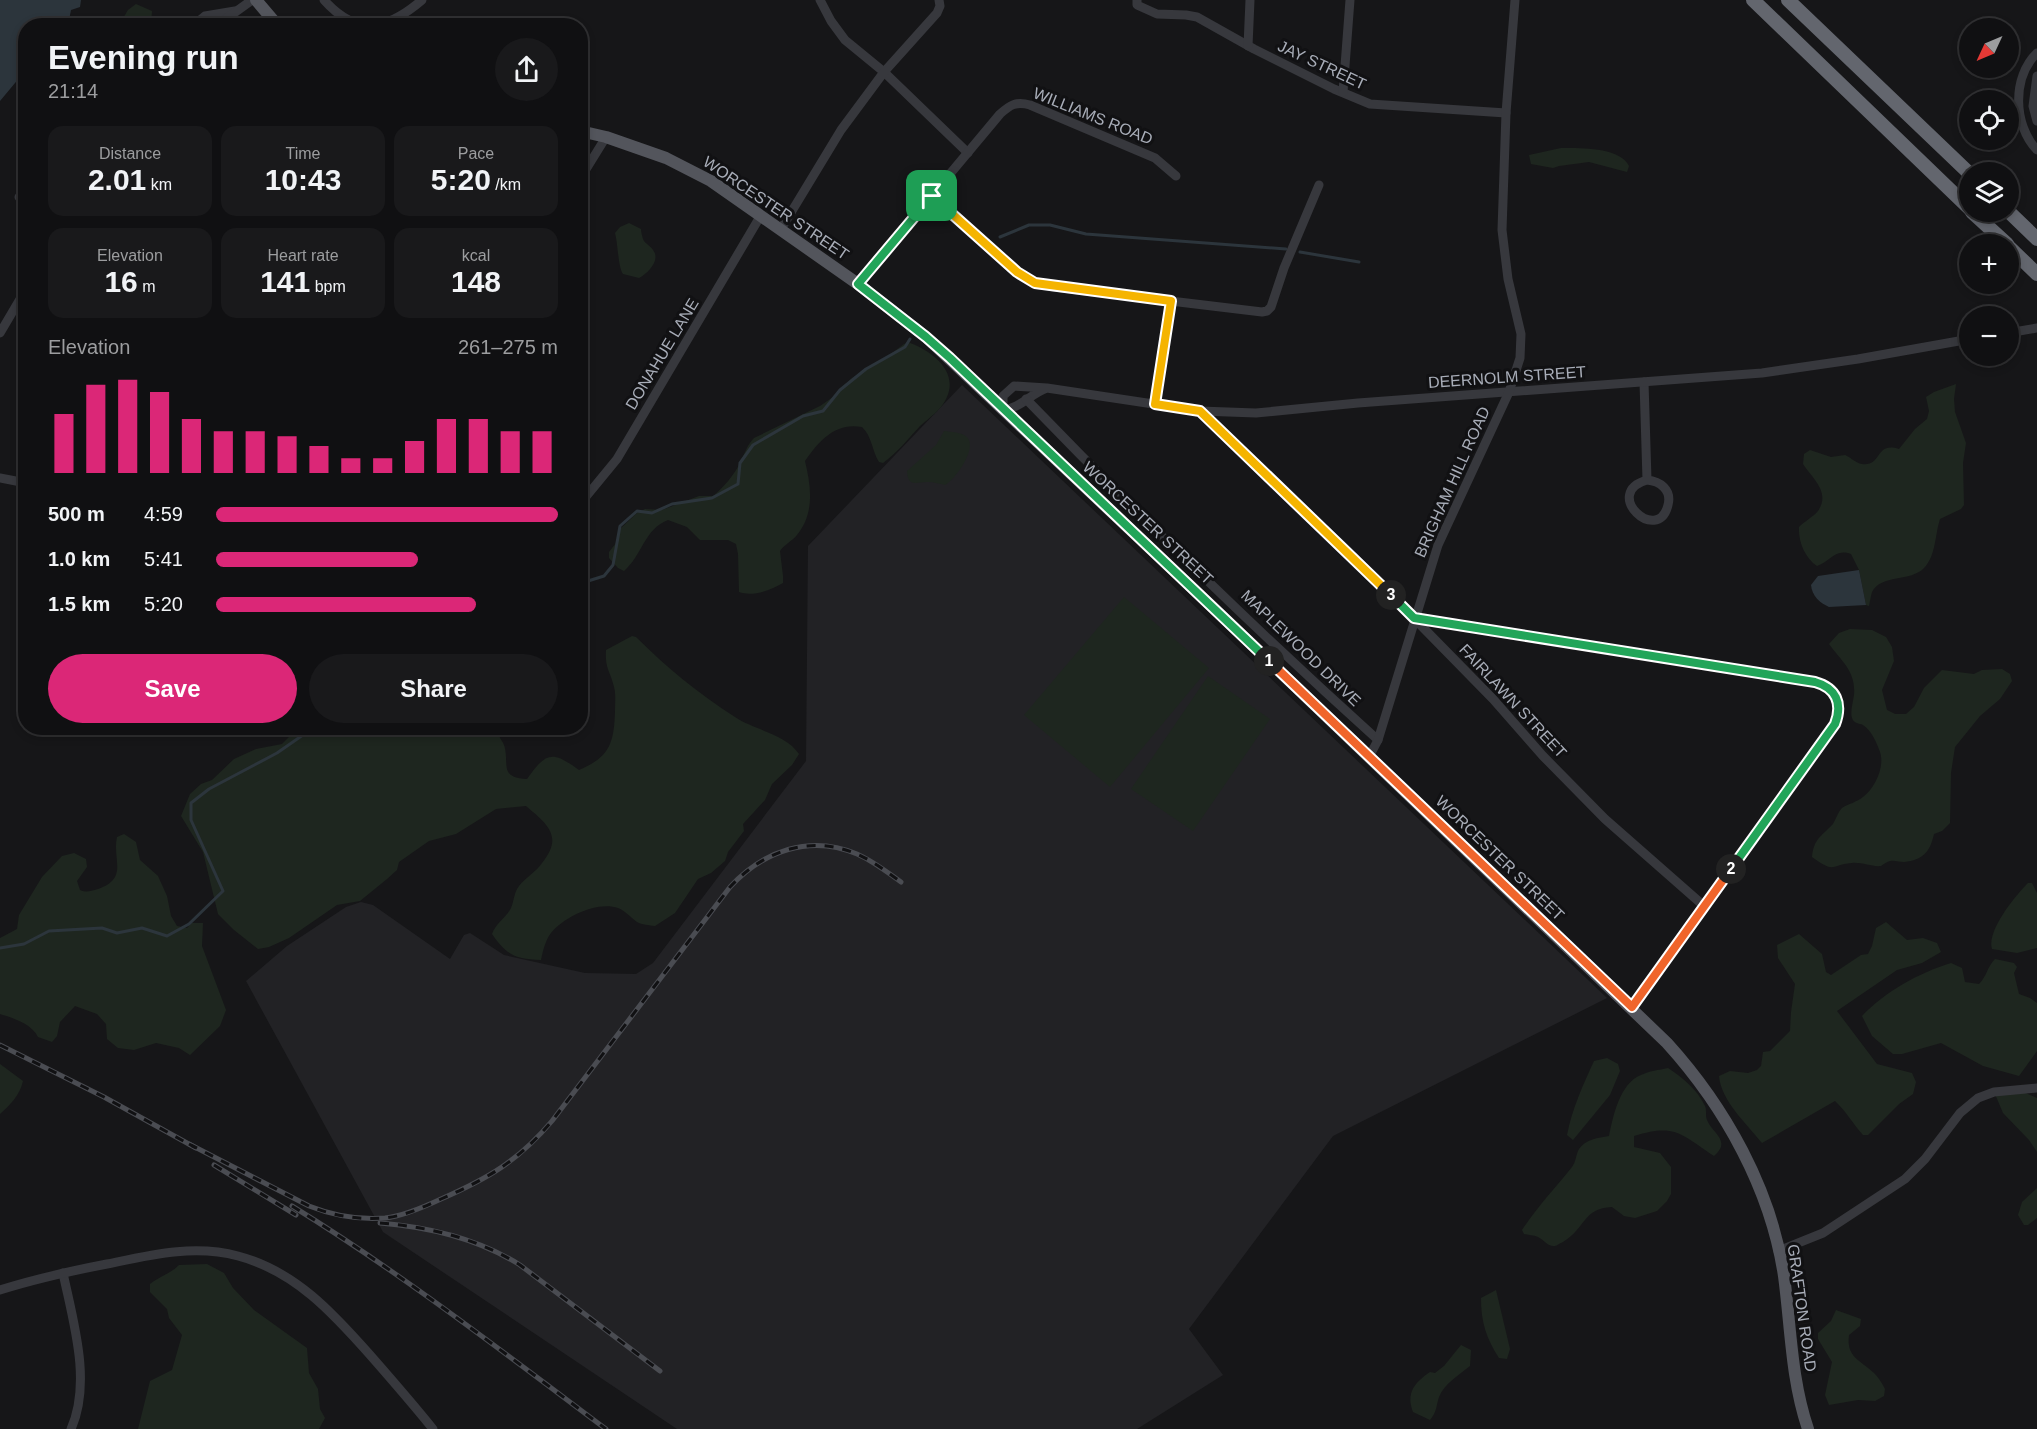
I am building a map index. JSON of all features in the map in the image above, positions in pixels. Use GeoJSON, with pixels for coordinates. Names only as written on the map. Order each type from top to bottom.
{"type":"FeatureCollection","features":[{"type":"Feature","properties":{"kind":"highway"},"geometry":{"type":"LineString","coordinates":[[1753,0],[1959,198]]}},
{"type":"Feature","properties":{"kind":"highway"},"geometry":{"type":"LineString","coordinates":[[1788,0],[1959,163]]}},
{"type":"Feature","properties":{"kind":"highway"},"geometry":{"type":"LineString","coordinates":[[1984,222],[1996,234]]}},
{"type":"Feature","properties":{"kind":"highway"},"geometry":{"type":"LineString","coordinates":[[2019,222],[2037,239]]}},
{"type":"Feature","properties":{"kind":"highway"},"geometry":{"type":"LineString","coordinates":[[2019,256],[2037,274]]}},
{"type":"Feature","properties":{"kind":"main road"},"geometry":{"type":"LineString","coordinates":[[254,0],[271,18]]}},
{"type":"Feature","properties":{"kind":"main road","name":"WORCESTER STREET"},"geometry":{"type":"LineString","coordinates":[[588,133],[681,164],[711,181],[858,284],[926,337],[1665,1040]]}},
{"type":"Feature","properties":{"kind":"main road","name":"GRAFTON ROAD"},"geometry":{"type":"LineString","coordinates":[[1665,1040],[1706,1090],[1736,1138],[1757,1185],[1784,1275],[1793,1364],[1808,1429]]}},
{"type":"Feature","properties":{"kind":"street"},"geometry":{"type":"LineString","coordinates":[[226,18],[254,0]]}},
{"type":"Feature","properties":{"kind":"street"},"geometry":{"type":"LineString","coordinates":[[324,0],[344,18]]}},
{"type":"Feature","properties":{"kind":"street"},"geometry":{"type":"LineString","coordinates":[[399,18],[422,0]]}},
{"type":"Feature","properties":{"kind":"street"},"geometry":{"type":"LineString","coordinates":[[820,0],[831,21],[845,40],[885,72],[968,153]]}},
{"type":"Feature","properties":{"kind":"street"},"geometry":{"type":"LineString","coordinates":[[780,229],[841,130],[885,72],[937,14],[940,6],[939,0]]}},
{"type":"Feature","properties":{"kind":"street"},"geometry":{"type":"LineString","coordinates":[[1248,46],[1250,0]]}},
{"type":"Feature","properties":{"kind":"street"},"geometry":{"type":"LineString","coordinates":[[1343,92],[1350,0]]}},
{"type":"Feature","properties":{"kind":"street","name":"BRIGHAM HILL ROAD"},"geometry":{"type":"LineString","coordinates":[[1369,757],[1378,740],[1414,618],[1443,531],[1509,392],[1520,358],[1521,340],[1507,272],[1502,230],[1506,113],[1515,0]]}},
{"type":"Feature","properties":{"kind":"street","name":"JAY STREET"},"geometry":{"type":"LineString","coordinates":[[1137,3],[1157,14],[1192,15],[1248,46],[1377,106],[1506,113]]}},
{"type":"Feature","properties":{"kind":"street"},"geometry":{"type":"LineString","coordinates":[[203,18],[235,11]]}},
{"type":"Feature","properties":{"kind":"street"},"geometry":{"type":"LineString","coordinates":[[2037,53],[2028,62],[2017,99],[2019,114],[2032,145],[2037,150]]}},
{"type":"Feature","properties":{"kind":"street"},"geometry":{"type":"LineString","coordinates":[[2037,76],[2033,106],[2037,121]]}},
{"type":"Feature","properties":{"kind":"street","name":"WILLIAMS ROAD"},"geometry":{"type":"LineString","coordinates":[[858,284],[1000,114],[1012,104],[1030,105],[1155,158],[1176,176]]}},
{"type":"Feature","properties":{"kind":"street"},"geometry":{"type":"LineString","coordinates":[[588,166],[606,137]]}},
{"type":"Feature","properties":{"kind":"street"},"geometry":{"type":"LineString","coordinates":[[932,196],[1017,272],[1035,283],[1262,312],[1269,309],[1319,185]]}},
{"type":"Feature","properties":{"kind":"street","name":"DONAHUE LANE"},"geometry":{"type":"LineString","coordinates":[[588,494],[617,459],[761,215]]}},
{"type":"Feature","properties":{"kind":"street"},"geometry":{"type":"LineString","coordinates":[[1155,404],[1171,301]]}},
{"type":"Feature","properties":{"kind":"street"},"geometry":{"type":"LineString","coordinates":[[0,333],[18,303]]}},
{"type":"Feature","properties":{"kind":"street"},"geometry":{"type":"LineString","coordinates":[[2019,331],[2037,328]]}},
{"type":"Feature","properties":{"kind":"street","name":"DEERNOLM STREET"},"geometry":{"type":"LineString","coordinates":[[1003,410],[1003,396],[1014,386],[1047,388],[1200,411],[1256,413],[1762,373],[1959,341]]}},
{"type":"Feature","properties":{"kind":"street"},"geometry":{"type":"LineString","coordinates":[[1644,382],[1647,480]]}},
{"type":"Feature","properties":{"kind":"street"},"geometry":{"type":"LineString","coordinates":[[1003,410],[1015,409],[1036,392],[1047,388]]}},
{"type":"Feature","properties":{"kind":"street","name":"MAPLEWOOD DRIVE"},"geometry":{"type":"LineString","coordinates":[[1026,399],[1101,477],[1378,740]]}},
{"type":"Feature","properties":{"kind":"street","name":"FAIRLAWN STREET"},"geometry":{"type":"LineString","coordinates":[[1200,411],[1352,555],[1493,699],[1543,756],[1605,819],[1704,906]]}},
{"type":"Feature","properties":{"kind":"street"},"geometry":{"type":"LineString","coordinates":[[0,478],[18,481]]}},
{"type":"Feature","properties":{"kind":"street"},"geometry":{"type":"LineString","coordinates":[[1647,480],[1659,483],[1668,495],[1669,503],[1666,511],[1652,519],[1644,519],[1636,514],[1630,502],[1635,486],[1647,480]]}},
{"type":"Feature","properties":{"kind":"street"},"geometry":{"type":"LineString","coordinates":[[1414,618],[1815,682],[1829,687],[1837,699],[1835,724],[1632,1007]]}},
{"type":"Feature","properties":{"kind":"street"},"geometry":{"type":"LineString","coordinates":[[1778,1251],[1823,1233],[1905,1179],[1925,1159],[1960,1113],[1978,1098],[1994,1092],[2037,1088]]}},
{"type":"Feature","properties":{"kind":"street"},"geometry":{"type":"LineString","coordinates":[[0,1290],[136,1257],[187,1251],[230,1254],[269,1267],[299,1284],[332,1314],[405,1394],[433,1429]]}},
{"type":"Feature","properties":{"kind":"street"},"geometry":{"type":"LineString","coordinates":[[63,1273],[74,1329],[81,1384],[80,1402],[71,1429]]}},
{"type":"Feature","properties":{"kind":"shaded area"},"geometry":{"type":"Polygon","coordinates":[[[0,0],[81,0],[80,7],[71,10],[69,18],[18,18],[18,79],[0,101],[0,0]]]}},
{"type":"Feature","properties":{"kind":"shaded area"},"geometry":{"type":"Polygon","coordinates":[[[136,4],[152,11],[151,18],[123,18],[128,10],[136,4]]]}},
{"type":"Feature","properties":{"kind":"shaded area"},"geometry":{"type":"Polygon","coordinates":[[[1561,148],[1609,152],[1617,155],[1629,166],[1627,172],[1589,162],[1553,168],[1531,164],[1529,155],[1561,148]]]}},
{"type":"Feature","properties":{"kind":"shaded area"},"geometry":{"type":"Polygon","coordinates":[[[629,223],[641,229],[644,241],[655,254],[652,266],[639,278],[623,274],[619,261],[615,233],[620,227],[629,223]]]}},
{"type":"Feature","properties":{"kind":"shaded area"},"geometry":{"type":"Polygon","coordinates":[[[910,343],[935,357],[947,372],[949,389],[944,403],[883,463],[879,462],[868,435],[862,427],[844,427],[822,440],[805,461],[810,490],[807,518],[797,535],[780,551],[783,583],[756,593],[739,592],[736,544],[728,540],[700,540],[687,527],[668,520],[660,524],[648,536],[624,571],[609,558],[609,552],[616,543],[621,528],[637,513],[645,509],[662,510],[699,496],[713,496],[732,476],[754,438],[820,406],[852,378],[904,344],[910,343]]]}},
{"type":"Feature","properties":{"kind":"shaded area"},"geometry":{"type":"Polygon","coordinates":[[[1956,384],[1955,412],[1966,443],[1963,463],[1964,505],[1961,509],[1940,519],[1933,551],[1924,568],[1912,575],[1889,580],[1876,586],[1869,606],[1866,605],[1859,570],[1851,554],[1837,554],[1817,566],[1803,549],[1799,527],[1818,511],[1822,498],[1819,486],[1803,464],[1804,454],[1810,450],[1831,457],[1845,455],[1862,464],[1873,462],[1886,448],[1899,449],[1915,429],[1927,419],[1929,411],[1926,397],[1956,384]]]}},
{"type":"Feature","properties":{"kind":"shaded area"},"geometry":{"type":"Polygon","coordinates":[[[962,385],[1607,998],[1333,1136],[1189,1329],[1223,1375],[1137,1429],[677,1429],[383,1232],[246,981],[287,946],[346,907],[361,902],[373,905],[450,959],[464,935],[470,933],[504,955],[585,973],[636,974],[653,963],[806,761],[808,546],[962,385]]]}},
{"type":"Feature","properties":{"kind":"shaded area"},"geometry":{"type":"Polygon","coordinates":[[[944,431],[965,435],[970,442],[968,456],[954,477],[945,485],[931,482],[914,483],[909,480],[907,471],[936,445],[944,431]]]}},
{"type":"Feature","properties":{"kind":"shaded area"},"geometry":{"type":"Polygon","coordinates":[[[1859,570],[1866,605],[1829,607],[1813,593],[1811,585],[1818,576],[1859,570]]]}},
{"type":"Feature","properties":{"kind":"shaded area"},"geometry":{"type":"Polygon","coordinates":[[[1124,597],[1209,668],[1110,787],[1024,715],[1124,597]]]}},
{"type":"Feature","properties":{"kind":"shaded area"},"geometry":{"type":"Polygon","coordinates":[[[1850,629],[1872,630],[1886,637],[1892,647],[1894,661],[1882,690],[1887,710],[1895,714],[1906,714],[1914,707],[1924,688],[1942,670],[1974,674],[1982,670],[2002,669],[2010,674],[2012,681],[2000,699],[1980,716],[1955,747],[1951,773],[1950,823],[1942,831],[1934,834],[1925,854],[1911,861],[1890,861],[1881,866],[1856,863],[1829,867],[1812,857],[1816,842],[1833,824],[1841,810],[1861,799],[1871,788],[1878,777],[1881,764],[1880,752],[1871,733],[1852,718],[1853,679],[1847,667],[1829,644],[1839,633],[1850,629]]]}},
{"type":"Feature","properties":{"kind":"shaded area"},"geometry":{"type":"Polygon","coordinates":[[[632,636],[636,637],[709,699],[743,722],[778,737],[799,754],[792,765],[772,784],[765,800],[743,824],[744,831],[728,852],[725,861],[711,873],[698,879],[675,913],[655,926],[639,923],[618,908],[610,906],[591,909],[572,916],[551,933],[544,946],[541,960],[525,959],[508,952],[492,934],[511,908],[517,888],[540,866],[552,845],[550,831],[546,825],[526,806],[496,809],[456,834],[429,841],[399,862],[397,870],[360,901],[337,905],[289,938],[269,947],[258,949],[218,914],[203,852],[181,816],[190,794],[201,784],[212,780],[234,759],[256,749],[282,744],[291,735],[498,735],[504,745],[507,768],[512,776],[527,779],[539,763],[550,757],[562,759],[579,770],[598,760],[604,754],[613,732],[615,690],[607,666],[606,650],[632,636]]]}},
{"type":"Feature","properties":{"kind":"shaded area"},"geometry":{"type":"Polygon","coordinates":[[[1208,676],[1270,719],[1193,831],[1131,789],[1208,676]]]}},
{"type":"Feature","properties":{"kind":"shaded area"},"geometry":{"type":"Polygon","coordinates":[[[124,834],[136,842],[140,860],[158,876],[167,896],[171,916],[177,926],[187,928],[192,923],[203,923],[202,946],[226,1010],[220,1026],[190,1055],[179,1048],[156,1043],[134,1050],[118,1048],[107,1039],[106,1024],[97,1014],[75,1006],[60,1022],[57,1036],[52,1042],[38,1037],[22,1022],[0,1014],[0,938],[17,929],[19,915],[42,877],[62,856],[74,853],[86,859],[87,867],[77,881],[80,890],[91,891],[108,885],[116,874],[117,837],[124,834]]]}},
{"type":"Feature","properties":{"kind":"shaded area"},"geometry":{"type":"Polygon","coordinates":[[[2028,883],[2032,883],[2037,893],[2037,948],[2017,953],[1992,949],[1991,941],[1998,923],[2028,883]]]}},
{"type":"Feature","properties":{"kind":"shaded area"},"geometry":{"type":"Polygon","coordinates":[[[1886,922],[1907,940],[1923,938],[1937,943],[1941,952],[1922,963],[1897,970],[1837,1011],[1877,1064],[1912,1073],[1916,1082],[1913,1094],[1899,1104],[1868,1135],[1863,1135],[1835,1101],[1762,1143],[1724,1094],[1719,1076],[1730,1071],[1748,1073],[1757,1070],[1761,1066],[1763,1052],[1770,1051],[1790,1031],[1795,984],[1778,958],[1777,945],[1799,934],[1822,954],[1826,972],[1831,975],[1861,955],[1868,954],[1876,928],[1886,922]]]}},
{"type":"Feature","properties":{"kind":"shaded area"},"geometry":{"type":"Polygon","coordinates":[[[1995,959],[2014,963],[2017,967],[2014,973],[2019,994],[2037,1003],[2037,1051],[2019,1076],[1983,1066],[1941,1043],[1902,1054],[1893,1054],[1872,1036],[1862,1016],[1903,984],[1951,963],[1962,968],[1965,982],[1979,984],[1995,959]]]}},
{"type":"Feature","properties":{"kind":"shaded area"},"geometry":{"type":"Polygon","coordinates":[[[1607,1058],[1618,1064],[1620,1071],[1610,1095],[1573,1140],[1567,1135],[1582,1088],[1594,1061],[1607,1058]]]}},
{"type":"Feature","properties":{"kind":"shaded area"},"geometry":{"type":"Polygon","coordinates":[[[0,1064],[23,1081],[17,1095],[0,1114],[0,1064]]]}},
{"type":"Feature","properties":{"kind":"shaded area"},"geometry":{"type":"Polygon","coordinates":[[[1668,1068],[1689,1084],[1702,1100],[1709,1125],[1721,1141],[1719,1151],[1714,1156],[1685,1137],[1669,1131],[1648,1132],[1634,1136],[1634,1147],[1660,1153],[1671,1167],[1671,1194],[1657,1211],[1635,1218],[1624,1216],[1612,1207],[1603,1208],[1590,1215],[1571,1237],[1555,1246],[1536,1236],[1524,1234],[1522,1230],[1572,1167],[1582,1146],[1592,1140],[1609,1136],[1619,1101],[1628,1085],[1644,1074],[1668,1068]]]}},
{"type":"Feature","properties":{"kind":"shaded area"},"geometry":{"type":"Polygon","coordinates":[[[2019,1090],[2037,1098],[2037,1152],[2029,1140],[2003,1113],[1995,1094],[2019,1090]]]}},
{"type":"Feature","properties":{"kind":"shaded area"},"geometry":{"type":"Polygon","coordinates":[[[2037,1188],[2037,1218],[2028,1225],[2024,1225],[2018,1215],[2022,1202],[2037,1188]]]}},
{"type":"Feature","properties":{"kind":"shaded area"},"geometry":{"type":"Polygon","coordinates":[[[207,1264],[224,1273],[233,1288],[254,1310],[307,1348],[309,1373],[318,1389],[320,1409],[325,1418],[319,1429],[138,1429],[150,1381],[172,1370],[182,1335],[169,1318],[167,1309],[150,1292],[150,1284],[179,1265],[207,1264]]]}},
{"type":"Feature","properties":{"kind":"shaded area"},"geometry":{"type":"Polygon","coordinates":[[[1496,1290],[1510,1349],[1507,1359],[1499,1358],[1494,1351],[1485,1330],[1482,1315],[1481,1298],[1496,1290]]]}},
{"type":"Feature","properties":{"kind":"shaded area"},"geometry":{"type":"Polygon","coordinates":[[[1836,1310],[1861,1319],[1860,1326],[1849,1335],[1850,1348],[1859,1361],[1880,1380],[1885,1389],[1884,1396],[1875,1401],[1858,1400],[1829,1405],[1825,1395],[1832,1362],[1818,1339],[1818,1333],[1831,1321],[1836,1310]]]}},
{"type":"Feature","properties":{"kind":"shaded area"},"geometry":{"type":"Polygon","coordinates":[[[1461,1345],[1471,1350],[1470,1366],[1445,1388],[1430,1420],[1413,1412],[1410,1399],[1416,1384],[1430,1372],[1435,1373],[1444,1366],[1461,1345]]]}},
{"type":"Feature","properties":{"kind":"waterway"},"geometry":{"type":"LineString","coordinates":[[1000,237],[1029,225],[1050,225],[1086,234],[1286,249]]}},
{"type":"Feature","properties":{"kind":"waterway"},"geometry":{"type":"LineString","coordinates":[[1300,252],[1359,262]]}},
{"type":"Feature","properties":{"kind":"waterway"},"geometry":{"type":"LineString","coordinates":[[588,581],[604,576],[613,565],[620,526],[637,511],[652,513],[672,504],[712,498],[738,484],[740,463],[753,445],[803,416],[823,411],[840,390],[866,369],[905,347],[910,339]]}},
{"type":"Feature","properties":{"kind":"waterway"},"geometry":{"type":"LineString","coordinates":[[0,948],[24,944],[49,931],[102,928],[117,933],[142,928],[167,936],[189,924],[223,891],[191,820],[191,803],[209,789],[277,753],[303,735]]}},
{"type":"Feature","properties":{"kind":"railway"},"geometry":{"type":"LineString","coordinates":[[189,1144],[309,1206],[328,1212],[356,1218],[375,1218],[392,1217],[414,1211],[488,1176],[515,1158],[539,1135],[730,887],[757,864],[772,855],[805,846],[839,848],[874,863],[901,882]]}},
{"type":"Feature","properties":{"kind":"railway"},"geometry":{"type":"LineString","coordinates":[[0,1045],[104,1097],[196,1148]]}},
{"type":"Feature","properties":{"kind":"railway"},"geometry":{"type":"LineString","coordinates":[[214,1165],[296,1215]]}},
{"type":"Feature","properties":{"kind":"railway"},"geometry":{"type":"LineString","coordinates":[[292,1206],[373,1258],[606,1429]]}},
{"type":"Feature","properties":{"kind":"railway"},"geometry":{"type":"LineString","coordinates":[[380,1223],[416,1227],[452,1235],[504,1256],[520,1265],[660,1371]]}},
{"type":"Feature","properties":{"kind":"route"},"geometry":{"type":"LineString","coordinates":[[932,196],[1017,272],[1035,283],[1171,301],[1155,404],[1200,411],[1352,555],[1414,618],[1815,682],[1829,687],[1837,699],[1838,712],[1835,724],[1632,1007],[950,358],[858,284],[932,196]]}}]}
